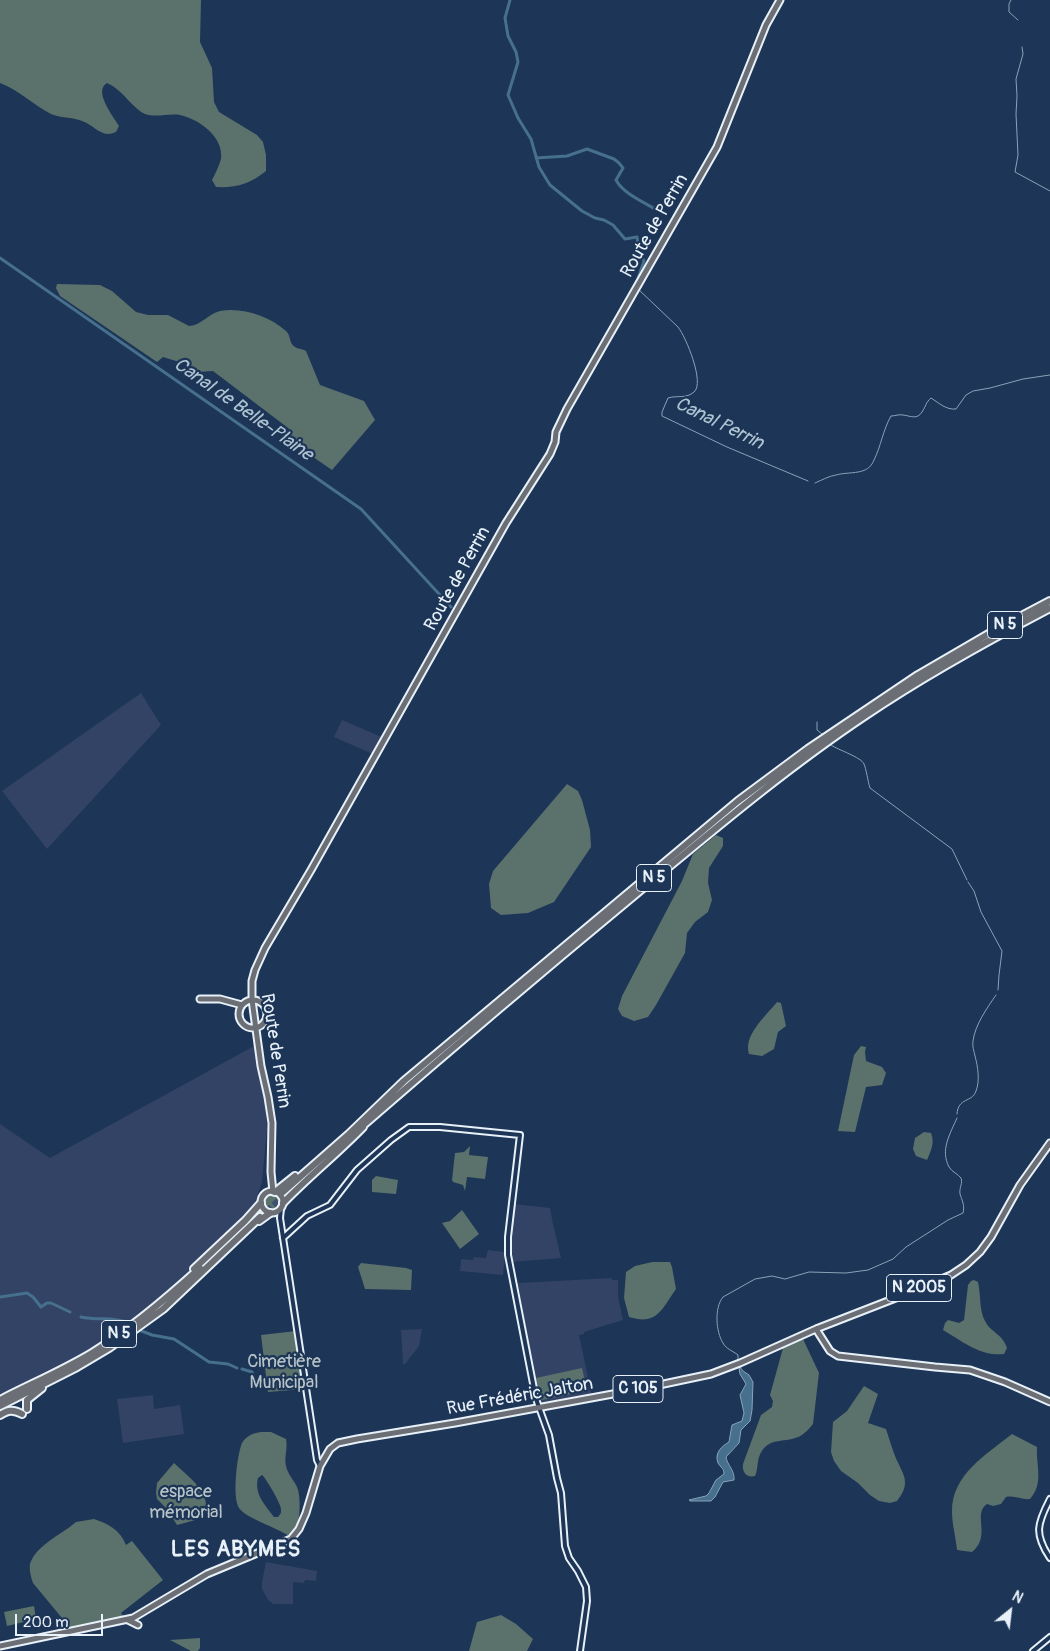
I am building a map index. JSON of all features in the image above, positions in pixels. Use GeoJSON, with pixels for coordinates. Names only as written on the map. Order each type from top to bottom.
{"type":"FeatureCollection","features":[{"type":"Feature","properties":{"kind":"highway","name":"N 5"},"geometry":{"type":"LineString","coordinates":[[371,1115],[404,1081],[738,801],[808,749],[910,680],[997,629],[1050,601]]}},
{"type":"Feature","properties":{"kind":"highway","name":"N 5"},"geometry":{"type":"LineString","coordinates":[[285,1193],[371,1115],[647,884],[742,806],[811,753],[921,679],[985,642],[1050,608]]}},
{"type":"Feature","properties":{"kind":"highway"},"geometry":{"type":"LineString","coordinates":[[274,1192],[371,1115]]}},
{"type":"Feature","properties":{"kind":"highway"},"geometry":{"type":"LineString","coordinates":[[282,1205],[301,1184],[345,1146],[371,1115]]}},
{"type":"Feature","properties":{"kind":"highway"},"geometry":{"type":"LineString","coordinates":[[186,1284],[190,1274],[261,1203]]}},
{"type":"Feature","properties":{"kind":"highway"},"geometry":{"type":"LineString","coordinates":[[186,1284],[196,1282],[263,1217],[271,1213]]}},
{"type":"Feature","properties":{"kind":"highway","name":"N 5"},"geometry":{"type":"LineString","coordinates":[[0,1406],[64,1374],[109,1348],[163,1308],[258,1215]]}},
{"type":"Feature","properties":{"kind":"highway","name":"N 5"},"geometry":{"type":"LineString","coordinates":[[2,1398],[48,1377],[106,1344],[186,1284]]}},
{"type":"Feature","properties":{"kind":"highway"},"geometry":{"type":"LineString","coordinates":[[0,1410],[64,1374]]}},
{"type":"Feature","properties":{"kind":"highway"},"geometry":{"type":"LineString","coordinates":[[0,1415],[13,1410],[24,1411],[27,1400],[49,1383]]}},
{"type":"Feature","properties":{"kind":"main road","name":"Route de Perrin"},"geometry":{"type":"LineString","coordinates":[[274,1192],[271,1172],[272,1124],[261,1066],[252,1000],[252,981],[255,970],[265,948],[506,522],[550,454],[561,420],[716,147],[766,25],[780,0]]}},
{"type":"Feature","properties":{"kind":"main road"},"geometry":{"type":"LineString","coordinates":[[200,998],[216,999],[242,1005]]}},
{"type":"Feature","properties":{"kind":"main road"},"geometry":{"type":"LineString","coordinates":[[226,1001],[234,1006],[239,1012],[243,1023],[249,1027],[256,1027],[263,1022],[266,1012],[260,1002],[252,1000],[242,1005],[239,1012]]}},
{"type":"Feature","properties":{"kind":"main road","name":"N 2005"},"geometry":{"type":"LineString","coordinates":[[816,1329],[951,1275],[966,1265],[980,1252],[1016,1191],[1050,1143]]}},
{"type":"Feature","properties":{"kind":"main road"},"geometry":{"type":"LineString","coordinates":[[274,1192],[281,1197],[282,1205],[271,1213],[265,1210],[261,1203],[265,1194],[274,1192]]}},
{"type":"Feature","properties":{"kind":"main road"},"geometry":{"type":"LineString","coordinates":[[816,1329],[830,1351],[838,1356],[935,1368],[970,1370],[1005,1382],[1050,1402]]}},
{"type":"Feature","properties":{"kind":"main road","name":"Rue Frédéric Jalton"},"geometry":{"type":"LineString","coordinates":[[320,1466],[330,1449],[344,1442],[712,1374],[816,1329]]}},
{"type":"Feature","properties":{"kind":"main road"},"geometry":{"type":"LineString","coordinates":[[0,1646],[128,1620],[139,1616],[178,1590],[226,1565],[291,1539],[306,1513],[320,1466]]}},
{"type":"Feature","properties":{"kind":"main road"},"geometry":{"type":"LineString","coordinates":[[128,1620],[138,1626]]}},
{"type":"Feature","properties":{"kind":"street"},"geometry":{"type":"LineString","coordinates":[[283,1238],[307,1216],[330,1205],[357,1170],[409,1127],[439,1127],[520,1135],[508,1237],[508,1255],[536,1400],[549,1435],[557,1478],[562,1493],[564,1546],[569,1558],[584,1581],[587,1592],[580,1651]]}},
{"type":"Feature","properties":{"kind":"street"},"geometry":{"type":"LineString","coordinates":[[282,1205],[280,1218],[312,1436],[320,1466]]}},
{"type":"Feature","properties":{"kind":"street"},"geometry":{"type":"LineString","coordinates":[[271,1213],[280,1218]]}},
{"type":"Feature","properties":{"kind":"street"},"geometry":{"type":"LineString","coordinates":[[1050,1499],[1040,1520],[1038,1531],[1043,1548],[1050,1558]]}},
{"type":"Feature","properties":{"kind":"street"},"geometry":{"type":"LineString","coordinates":[[1033,1651],[1050,1637]]}},
{"type":"Feature","properties":{"kind":"shaded area"},"geometry":{"type":"Polygon","coordinates":[[[141,693],[161,725],[47,849],[2,791],[141,693]]]}},
{"type":"Feature","properties":{"kind":"shaded area"},"geometry":{"type":"Polygon","coordinates":[[[342,720],[384,738],[375,755],[334,737],[342,720]]]}},
{"type":"Feature","properties":{"kind":"shaded area"},"geometry":{"type":"Polygon","coordinates":[[[254,1046],[265,1101],[267,1129],[262,1182],[252,1211],[156,1302],[102,1343],[35,1380],[0,1394],[0,1124],[50,1158],[254,1046]]]}},
{"type":"Feature","properties":{"kind":"shaded area"},"geometry":{"type":"Polygon","coordinates":[[[514,1204],[550,1208],[561,1258],[512,1262],[510,1239],[514,1204]]]}},
{"type":"Feature","properties":{"kind":"shaded area"},"geometry":{"type":"Polygon","coordinates":[[[488,1250],[504,1252],[503,1275],[460,1271],[461,1259],[486,1258],[488,1250]]]}},
{"type":"Feature","properties":{"kind":"shaded area"},"geometry":{"type":"Polygon","coordinates":[[[612,1278],[612,1280],[618,1280],[618,1297],[623,1320],[579,1335],[592,1396],[540,1406],[518,1283],[612,1278]]]}},
{"type":"Feature","properties":{"kind":"shaded area"},"geometry":{"type":"Polygon","coordinates":[[[422,1329],[419,1346],[403,1364],[401,1330],[422,1329]]]}},
{"type":"Feature","properties":{"kind":"shaded area"},"geometry":{"type":"Polygon","coordinates":[[[739,1366],[749,1375],[753,1382],[752,1410],[750,1421],[741,1430],[739,1443],[726,1457],[734,1480],[723,1482],[711,1501],[690,1501],[706,1496],[716,1480],[724,1474],[723,1469],[718,1463],[717,1456],[721,1448],[729,1442],[732,1425],[742,1421],[744,1413],[740,1395],[746,1384],[740,1374],[739,1366]]]}},
{"type":"Feature","properties":{"kind":"shaded area"},"geometry":{"type":"Polygon","coordinates":[[[153,1395],[154,1409],[180,1405],[184,1434],[123,1443],[117,1399],[153,1395]]]}},
{"type":"Feature","properties":{"kind":"shaded area"},"geometry":{"type":"Polygon","coordinates":[[[266,1562],[317,1571],[316,1581],[293,1582],[293,1604],[273,1604],[268,1600],[262,1589],[266,1562]]]}},
{"type":"Feature","properties":{"kind":"green space"},"geometry":{"type":"Polygon","coordinates":[[[0,0],[201,0],[200,42],[212,68],[214,102],[219,112],[257,135],[263,142],[266,155],[266,171],[242,184],[230,187],[216,187],[212,180],[221,159],[221,151],[219,143],[209,130],[195,120],[180,115],[154,116],[145,114],[118,90],[107,83],[103,87],[103,97],[119,126],[116,132],[111,134],[102,133],[87,123],[78,120],[51,114],[0,83],[0,0]]]}},
{"type":"Feature","properties":{"kind":"green space"},"geometry":{"type":"Polygon","coordinates":[[[57,284],[100,285],[112,291],[136,312],[148,315],[168,315],[189,326],[198,324],[212,314],[228,310],[237,310],[263,317],[286,331],[293,346],[306,351],[320,385],[364,401],[375,420],[332,470],[287,439],[292,431],[213,371],[198,372],[189,365],[163,357],[157,362],[60,296],[56,288],[57,284]]]}},
{"type":"Feature","properties":{"kind":"green space"},"geometry":{"type":"Polygon","coordinates":[[[567,784],[578,791],[582,800],[590,830],[591,847],[554,902],[528,913],[501,915],[491,908],[489,884],[493,871],[567,784]]]}},
{"type":"Feature","properties":{"kind":"green space"},"geometry":{"type":"Polygon","coordinates":[[[716,835],[723,838],[723,846],[709,868],[708,883],[712,900],[708,912],[695,922],[687,933],[685,953],[648,1017],[634,1021],[622,1016],[618,1009],[622,996],[682,881],[693,854],[716,835]]]}},
{"type":"Feature","properties":{"kind":"green space"},"geometry":{"type":"Polygon","coordinates":[[[777,1002],[781,1003],[786,1026],[778,1032],[774,1049],[762,1056],[749,1054],[749,1040],[752,1033],[777,1002]]]}},
{"type":"Feature","properties":{"kind":"green space"},"geometry":{"type":"Polygon","coordinates":[[[861,1046],[866,1047],[866,1061],[882,1067],[886,1073],[882,1085],[866,1087],[855,1132],[838,1131],[854,1055],[861,1046]]]}},
{"type":"Feature","properties":{"kind":"green space"},"geometry":{"type":"Polygon","coordinates":[[[924,1132],[931,1133],[933,1140],[927,1160],[916,1156],[913,1149],[915,1138],[924,1132]]]}},
{"type":"Feature","properties":{"kind":"green space"},"geometry":{"type":"Polygon","coordinates":[[[470,1146],[469,1155],[488,1157],[485,1179],[467,1177],[465,1191],[463,1185],[452,1180],[455,1153],[464,1152],[470,1146]]]}},
{"type":"Feature","properties":{"kind":"green space"},"geometry":{"type":"Polygon","coordinates":[[[376,1176],[398,1180],[396,1194],[372,1192],[372,1180],[376,1176]]]}},
{"type":"Feature","properties":{"kind":"green space"},"geometry":{"type":"Polygon","coordinates":[[[269,1195],[275,1195],[280,1200],[278,1209],[269,1211],[264,1206],[264,1200],[269,1195]]]}},
{"type":"Feature","properties":{"kind":"green space"},"geometry":{"type":"Polygon","coordinates":[[[462,1210],[479,1234],[460,1249],[442,1223],[450,1221],[462,1210]]]}},
{"type":"Feature","properties":{"kind":"green space"},"geometry":{"type":"Polygon","coordinates":[[[652,1262],[670,1262],[676,1289],[658,1314],[646,1319],[629,1317],[624,1298],[626,1272],[635,1266],[652,1262]]]}},
{"type":"Feature","properties":{"kind":"green space"},"geometry":{"type":"Polygon","coordinates":[[[361,1263],[412,1270],[411,1290],[365,1289],[358,1267],[361,1263]]]}},
{"type":"Feature","properties":{"kind":"green space"},"geometry":{"type":"Polygon","coordinates":[[[974,1280],[978,1282],[983,1317],[987,1325],[1005,1343],[1007,1348],[1004,1354],[980,1351],[943,1330],[948,1320],[959,1323],[964,1320],[968,1285],[974,1280]]]}},
{"type":"Feature","properties":{"kind":"green space","name":"Cimetière Municipal"},"geometry":{"type":"Polygon","coordinates":[[[296,1331],[305,1389],[268,1392],[261,1335],[296,1331]]]}},
{"type":"Feature","properties":{"kind":"green space"},"geometry":{"type":"Polygon","coordinates":[[[803,1339],[819,1373],[813,1424],[796,1438],[767,1445],[759,1457],[755,1476],[749,1476],[743,1470],[743,1464],[761,1415],[772,1407],[773,1401],[770,1395],[783,1348],[803,1339]]]}},
{"type":"Feature","properties":{"kind":"green space"},"geometry":{"type":"Polygon","coordinates":[[[582,1368],[587,1391],[541,1400],[536,1378],[582,1368]]]}},
{"type":"Feature","properties":{"kind":"green space"},"geometry":{"type":"Polygon","coordinates":[[[864,1386],[878,1394],[868,1423],[886,1429],[905,1478],[902,1494],[897,1501],[890,1503],[879,1501],[841,1471],[834,1461],[831,1452],[833,1422],[847,1411],[864,1386]]]}},
{"type":"Feature","properties":{"kind":"green space"},"geometry":{"type":"Polygon","coordinates":[[[258,1432],[271,1432],[286,1439],[286,1466],[297,1487],[300,1501],[297,1527],[289,1536],[248,1516],[239,1508],[237,1503],[236,1476],[240,1449],[246,1438],[258,1432]],[[262,1475],[258,1478],[259,1494],[274,1517],[278,1517],[281,1513],[280,1506],[262,1475]]]}},
{"type":"Feature","properties":{"kind":"green space"},"geometry":{"type":"Polygon","coordinates":[[[1012,1434],[1037,1447],[1037,1487],[1030,1499],[1006,1497],[1001,1504],[993,1506],[987,1504],[981,1513],[982,1532],[978,1546],[972,1552],[957,1550],[952,1512],[953,1499],[957,1487],[972,1467],[1012,1434]]]}},
{"type":"Feature","properties":{"kind":"green space","name":"espace mémorial"},"geometry":{"type":"Polygon","coordinates":[[[174,1463],[194,1482],[203,1494],[206,1506],[203,1518],[177,1525],[167,1509],[157,1499],[157,1483],[174,1463]]]}},
{"type":"Feature","properties":{"kind":"green space"},"geometry":{"type":"Polygon","coordinates":[[[94,1519],[113,1528],[121,1535],[126,1545],[132,1541],[163,1580],[121,1613],[123,1616],[71,1629],[33,1583],[30,1564],[42,1547],[76,1522],[94,1519]]]}},
{"type":"Feature","properties":{"kind":"green space"},"geometry":{"type":"Polygon","coordinates":[[[34,1606],[36,1619],[7,1626],[4,1612],[34,1606]]]}},
{"type":"Feature","properties":{"kind":"green space"},"geometry":{"type":"Polygon","coordinates":[[[501,1615],[516,1624],[533,1639],[527,1651],[469,1651],[477,1622],[501,1615]]]}},
{"type":"Feature","properties":{"kind":"green space"},"geometry":{"type":"Polygon","coordinates":[[[200,1638],[200,1648],[198,1651],[191,1651],[170,1640],[200,1638]]]}},
{"type":"Feature","properties":{"kind":"waterway","name":"Canal Perrin"},"geometry":{"type":"LineString","coordinates":[[510,0],[505,18],[508,36],[516,52],[518,62],[508,95],[518,118],[531,139],[539,167],[550,185],[582,211],[613,225],[625,239],[637,237],[639,250],[644,261],[635,287]]}},
{"type":"Feature","properties":{"kind":"waterway"},"geometry":{"type":"LineString","coordinates":[[1011,0],[1009,12],[1018,20]]}},
{"type":"Feature","properties":{"kind":"waterway"},"geometry":{"type":"LineString","coordinates":[[1022,47],[1023,54],[1016,79],[1018,155],[1015,172],[1050,191]]}},
{"type":"Feature","properties":{"kind":"waterway"},"geometry":{"type":"LineString","coordinates":[[536,158],[567,156],[587,149],[614,159],[623,168],[616,180],[620,185],[630,195],[662,213]]}},
{"type":"Feature","properties":{"kind":"waterway","name":"Canal de Belle-Plaine"},"geometry":{"type":"LineString","coordinates":[[0,258],[361,509],[451,607]]}},
{"type":"Feature","properties":{"kind":"waterway","name":"Canal Perrin"},"geometry":{"type":"LineString","coordinates":[[637,288],[678,327],[696,370],[697,387],[694,392],[685,396],[668,398],[662,416],[727,447],[808,481]]}},
{"type":"Feature","properties":{"kind":"waterway","name":"Canal Perrin"},"geometry":{"type":"LineString","coordinates":[[815,483],[828,477],[868,469],[876,455],[891,416],[918,416],[931,398],[946,407],[956,409],[966,395],[973,391],[1023,379],[1050,375]]}},
{"type":"Feature","properties":{"kind":"waterway"},"geometry":{"type":"LineString","coordinates":[[817,722],[817,730],[822,734]]}},
{"type":"Feature","properties":{"kind":"waterway"},"geometry":{"type":"LineString","coordinates":[[831,745],[862,761],[870,788],[952,849],[967,880]]}},
{"type":"Feature","properties":{"kind":"waterway"},"geometry":{"type":"LineString","coordinates":[[968,882],[974,891],[981,912],[1002,951],[998,990]]}},
{"type":"Feature","properties":{"kind":"waterway"},"geometry":{"type":"LineString","coordinates":[[957,1114],[962,1102],[974,1095],[976,1091],[978,1074],[973,1047],[974,1035],[982,1017],[996,995]]}},
{"type":"Feature","properties":{"kind":"waterway"},"geometry":{"type":"LineString","coordinates":[[738,1363],[738,1355],[724,1345],[719,1333],[717,1313],[723,1297],[755,1279],[772,1276],[785,1279],[809,1272],[846,1273],[868,1270],[893,1259],[906,1247],[948,1220],[963,1213],[960,1194],[961,1178],[949,1167],[945,1154],[947,1142],[957,1118]]}},
{"type":"Feature","properties":{"kind":"waterway"},"geometry":{"type":"LineString","coordinates":[[0,1297],[27,1293],[41,1307],[51,1303],[70,1312]]}},
{"type":"Feature","properties":{"kind":"waterway"},"geometry":{"type":"LineString","coordinates":[[81,1317],[129,1323]]}},
{"type":"Feature","properties":{"kind":"waterway"},"geometry":{"type":"LineString","coordinates":[[139,1330],[152,1335],[174,1339],[209,1362],[228,1364],[237,1368]]}},
{"type":"Feature","properties":{"kind":"waterway"},"geometry":{"type":"LineString","coordinates":[[242,1369],[252,1372],[258,1387]]}},
{"type":"Feature","properties":{"kind":"tunnel"},"geometry":{"type":"LineString","coordinates":[[260,1217],[286,1194]]}},
{"type":"Feature","properties":{"kind":"district","name":"LES ABYMES"},"geometry":{"type":"Point","coordinates":[236,1550]}}]}
